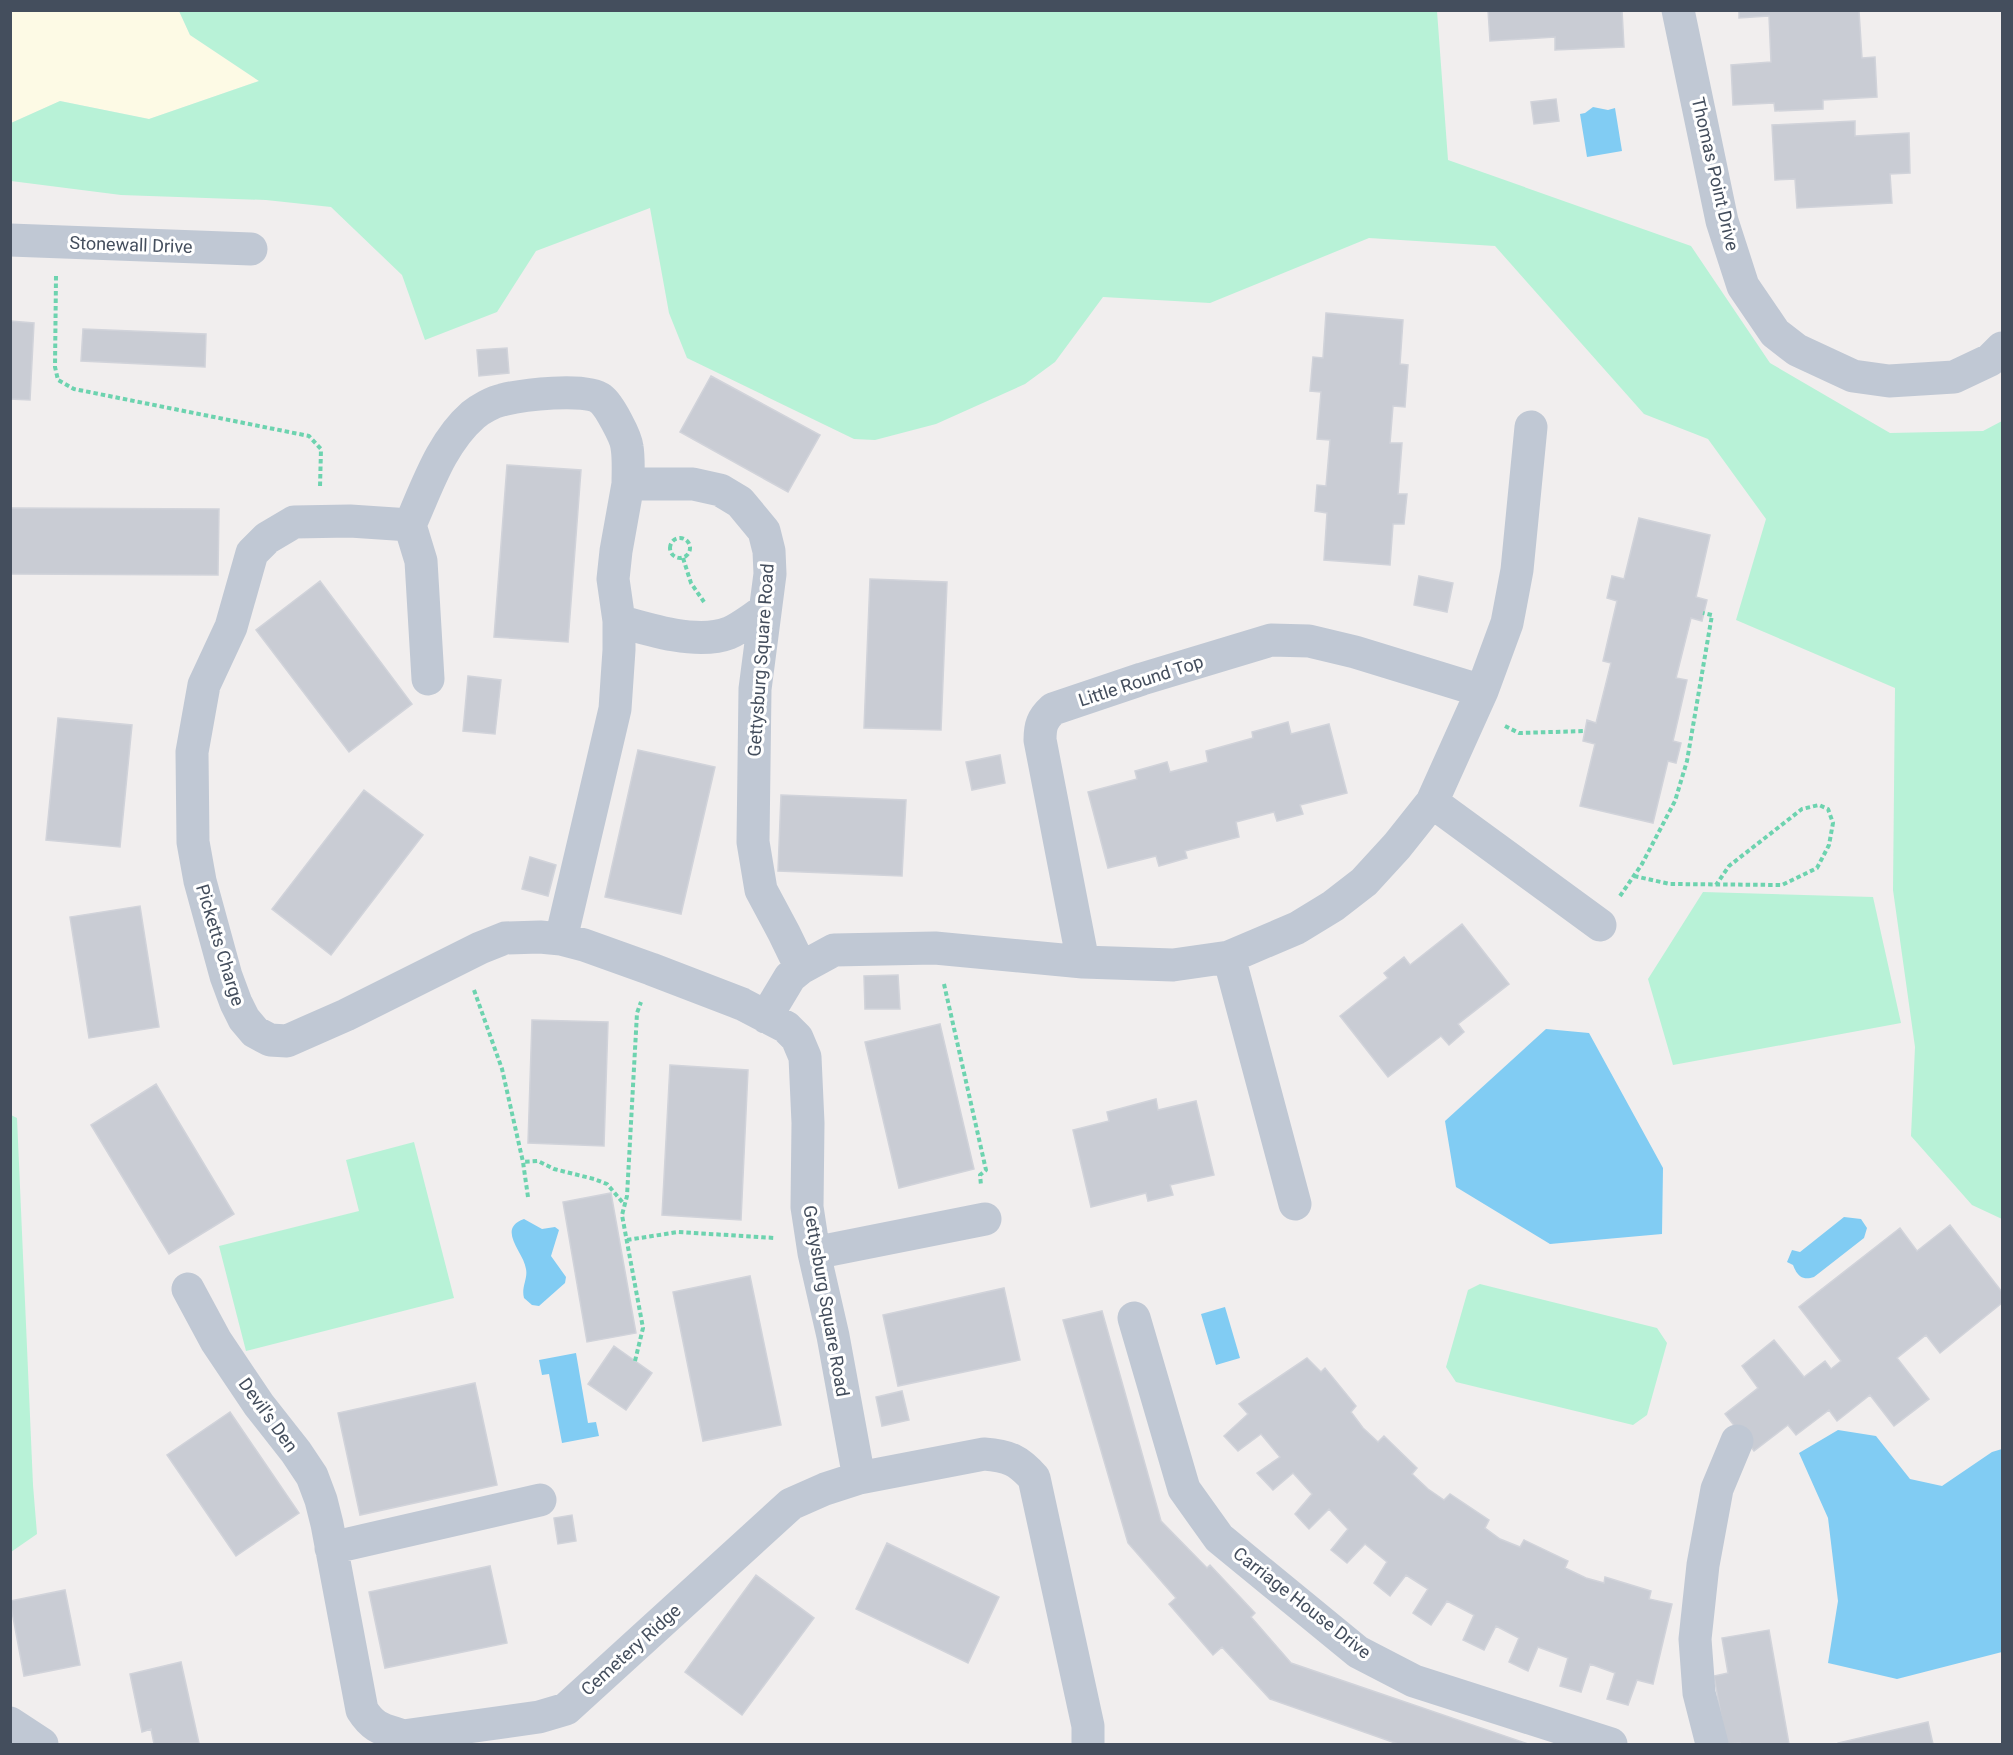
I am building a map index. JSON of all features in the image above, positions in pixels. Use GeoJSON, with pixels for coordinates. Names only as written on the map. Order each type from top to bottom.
{"type":"FeatureCollection","features":[{"type":"Feature","properties":{"kind":"street","name":"Thomas Point Drive"},"geometry":{"type":"LineString","coordinates":[[1678,10],[1722,221],[1743,286],[1774,333],[1797,350],[1853,376],[1889,381],[1954,377],[1990,360],[2002,348]]}},
{"type":"Feature","properties":{"kind":"street","name":"Stonewall Drive"},"geometry":{"type":"LineString","coordinates":[[10,240],[251,249]]}},
{"type":"Feature","properties":{"kind":"street"},"geometry":{"type":"LineString","coordinates":[[428,679],[421,561],[410,525],[435,468],[454,436],[475,413],[499,400],[527,395],[581,392],[601,398],[627,445],[628,484],[613,579],[619,621],[615,710],[561,939]]}},
{"type":"Feature","properties":{"kind":"street"},"geometry":{"type":"LineString","coordinates":[[766,1017],[789,977],[834,950],[936,948],[1083,962],[1173,965],[1229,957],[1297,928],[1333,906],[1364,882],[1397,846],[1432,802],[1478,702],[1507,623],[1517,570],[1531,427]]}},
{"type":"Feature","properties":{"kind":"street","name":"Gettysburg Square Road"},"geometry":{"type":"LineString","coordinates":[[628,484],[693,484],[720,490],[740,502],[764,531],[769,551],[770,573],[755,689],[753,842],[760,890],[801,968]]}},
{"type":"Feature","properties":{"kind":"street","name":"Picketts Charge"},"geometry":{"type":"LineString","coordinates":[[410,525],[294,522],[267,538],[252,553],[231,627],[204,685],[192,752],[192,842],[200,881],[226,976],[244,1019],[255,1032],[270,1040],[287,1041],[346,1015],[462,956],[505,938],[561,939],[651,969],[742,1004],[766,1017]]}},
{"type":"Feature","properties":{"kind":"street"},"geometry":{"type":"LineString","coordinates":[[619,621],[668,634],[714,637],[729,633],[764,611]]}},
{"type":"Feature","properties":{"kind":"street","name":"Little Round Top"},"geometry":{"type":"LineString","coordinates":[[1083,962],[1040,740],[1040,727],[1044,717],[1053,709],[1271,640],[1309,641],[1343,650],[1478,702]]}},
{"type":"Feature","properties":{"kind":"street"},"geometry":{"type":"LineString","coordinates":[[1432,802],[1600,925]]}},
{"type":"Feature","properties":{"kind":"street"},"geometry":{"type":"LineString","coordinates":[[1229,957],[1295,1204]]}},
{"type":"Feature","properties":{"kind":"street","name":"Gettysburg Square Road"},"geometry":{"type":"LineString","coordinates":[[766,1017],[786,1027],[797,1038],[805,1057],[808,1123],[807,1207],[812,1244],[833,1336],[859,1478]]}},
{"type":"Feature","properties":{"kind":"street"},"geometry":{"type":"LineString","coordinates":[[812,1244],[985,1219]]}},
{"type":"Feature","properties":{"kind":"street","name":"Devil’s Den"},"geometry":{"type":"LineString","coordinates":[[188,1288],[216,1341],[259,1405],[312,1476],[321,1500],[362,1710],[370,1722]]}},
{"type":"Feature","properties":{"kind":"street","name":"Carriage House Drive"},"geometry":{"type":"LineString","coordinates":[[1134,1318],[1184,1489],[1219,1538],[1358,1652],[1414,1681],[1611,1744]]}},
{"type":"Feature","properties":{"kind":"street"},"geometry":{"type":"LineString","coordinates":[[1712,1744],[1698,1693],[1695,1639],[1702,1566],[1717,1489],[1737,1441]]}},
{"type":"Feature","properties":{"kind":"street"},"geometry":{"type":"LineString","coordinates":[[859,1478],[984,1454],[1015,1459],[1030,1473],[1034,1478],[1042,1509],[1075,1660],[1088,1726],[1088,1744]]}},
{"type":"Feature","properties":{"kind":"street","name":"Cemetery Ridge"},"geometry":{"type":"LineString","coordinates":[[370,1722],[383,1730],[403,1736],[539,1717],[566,1710],[791,1504],[825,1489],[859,1478]]}},
{"type":"Feature","properties":{"kind":"street"},"geometry":{"type":"LineString","coordinates":[[331,1548],[540,1500]]}},
{"type":"Feature","properties":{"kind":"street"},"geometry":{"type":"LineString","coordinates":[[10,1723],[42,1744]]}},
{"type":"Feature","properties":{"kind":"path"},"geometry":{"type":"LineString","coordinates":[[57,242],[55,367],[58,380],[74,389],[309,436],[321,450],[319,521]]}},
{"type":"Feature","properties":{"kind":"path"},"geometry":{"type":"LineString","coordinates":[[681,537],[688,540],[691,547],[689,554],[683,558],[676,558],[670,553],[670,546],[674,540],[681,537]]}},
{"type":"Feature","properties":{"kind":"path"},"geometry":{"type":"LineString","coordinates":[[683,558],[697,594],[729,633]]}},
{"type":"Feature","properties":{"kind":"path"},"geometry":{"type":"LineString","coordinates":[[1600,925],[1642,864],[1675,801],[1687,761],[1712,615],[1703,613]]}},
{"type":"Feature","properties":{"kind":"path"},"geometry":{"type":"LineString","coordinates":[[1478,702],[1519,733],[1585,731]]}},
{"type":"Feature","properties":{"kind":"path"},"geometry":{"type":"LineString","coordinates":[[1634,876],[1670,884],[1716,885],[1782,885],[1817,868],[1829,844],[1833,822],[1828,809],[1819,805],[1802,809],[1729,866],[1716,885]]}},
{"type":"Feature","properties":{"kind":"path"},"geometry":{"type":"LineString","coordinates":[[462,956],[502,1069],[523,1162],[528,1197]]}},
{"type":"Feature","properties":{"kind":"path"},"geometry":{"type":"LineString","coordinates":[[635,1361],[643,1328],[622,1215],[627,1196],[637,1014],[651,969]]}},
{"type":"Feature","properties":{"kind":"path"},"geometry":{"type":"LineString","coordinates":[[945,990],[986,1170],[980,1175],[985,1219]]}},
{"type":"Feature","properties":{"kind":"path"},"geometry":{"type":"LineString","coordinates":[[523,1162],[538,1161],[554,1169],[600,1181],[607,1184],[624,1204]]}},
{"type":"Feature","properties":{"kind":"path"},"geometry":{"type":"LineString","coordinates":[[627,1240],[678,1232],[781,1239],[812,1244]]}},
{"type":"Feature","properties":{"kind":"shaded area"},"geometry":{"type":"Polygon","coordinates":[[[11,11],[179,11],[190,35],[259,81],[149,119],[60,101],[11,123],[11,11]]]}},
{"type":"Feature","properties":{"kind":"green space"},"geometry":{"type":"Polygon","coordinates":[[[179,11],[1437,11],[1448,160],[1691,246],[1770,363],[1890,433],[1983,431],[2002,421],[2002,1219],[1972,1205],[1911,1136],[1915,1047],[1893,890],[1895,688],[1736,620],[1766,519],[1708,439],[1644,414],[1495,246],[1369,238],[1210,303],[1103,297],[1055,362],[1025,384],[936,424],[875,440],[854,439],[687,358],[669,313],[650,208],[536,251],[497,312],[425,340],[402,275],[331,207],[266,200],[121,195],[11,181],[11,123],[60,101],[149,119],[259,81],[190,35],[179,11]]]}},
{"type":"Feature","properties":{"kind":"green space"},"geometry":{"type":"Polygon","coordinates":[[[1703,892],[1873,897],[1901,1023],[1673,1065],[1648,979],[1703,892]]]}},
{"type":"Feature","properties":{"kind":"green space"},"geometry":{"type":"Polygon","coordinates":[[[11,1115],[17,1118],[37,1534],[11,1552],[11,1115]]]}},
{"type":"Feature","properties":{"kind":"green space"},"geometry":{"type":"Polygon","coordinates":[[[414,1142],[454,1298],[246,1351],[219,1246],[359,1211],[346,1160],[414,1142]]]}},
{"type":"Feature","properties":{"kind":"green space"},"geometry":{"type":"Polygon","coordinates":[[[1480,1284],[1657,1328],[1667,1343],[1647,1415],[1633,1425],[1456,1382],[1446,1367],[1468,1290],[1480,1284]]]}},
{"type":"Feature","properties":{"kind":"water"},"geometry":{"type":"Polygon","coordinates":[[[1593,107],[1608,110],[1615,108],[1622,151],[1587,157],[1580,114],[1593,107]]]}},
{"type":"Feature","properties":{"kind":"water"},"geometry":{"type":"Polygon","coordinates":[[[1546,1029],[1589,1033],[1663,1168],[1662,1234],[1550,1244],[1456,1187],[1445,1121],[1546,1029]]]}},
{"type":"Feature","properties":{"kind":"water"},"geometry":{"type":"Polygon","coordinates":[[[1844,1217],[1861,1219],[1867,1228],[1864,1238],[1814,1277],[1801,1277],[1793,1265],[1787,1262],[1792,1250],[1800,1252],[1844,1217]]]}},
{"type":"Feature","properties":{"kind":"water"},"geometry":{"type":"Polygon","coordinates":[[[524,1219],[542,1229],[555,1227],[559,1230],[551,1256],[566,1277],[565,1283],[539,1306],[532,1305],[524,1298],[526,1269],[512,1235],[512,1229],[516,1223],[524,1219]]]}},
{"type":"Feature","properties":{"kind":"water"},"geometry":{"type":"Polygon","coordinates":[[[1225,1307],[1240,1358],[1216,1365],[1201,1314],[1225,1307]]]}},
{"type":"Feature","properties":{"kind":"water"},"geometry":{"type":"Polygon","coordinates":[[[576,1353],[588,1423],[596,1422],[599,1436],[562,1443],[549,1374],[542,1375],[539,1360],[576,1353]]]}},
{"type":"Feature","properties":{"kind":"water"},"geometry":{"type":"Polygon","coordinates":[[[1838,1430],[1876,1436],[1910,1479],[1942,1486],[1992,1452],[2002,1449],[2002,1652],[1897,1679],[1828,1663],[1838,1601],[1828,1518],[1799,1453],[1838,1430]]]}},
{"type":"Feature","properties":{"kind":"building"},"geometry":{"type":"Polygon","coordinates":[[[1488,10],[1622,10],[1624,47],[1555,50],[1555,37],[1490,41],[1488,10]]]}},
{"type":"Feature","properties":{"kind":"building"},"geometry":{"type":"Polygon","coordinates":[[[1739,10],[1861,10],[1859,11],[1862,58],[1875,57],[1877,97],[1823,100],[1823,109],[1775,111],[1774,103],[1733,105],[1731,65],[1771,62],[1769,16],[1739,18],[1739,10]]]}},
{"type":"Feature","properties":{"kind":"building"},"geometry":{"type":"Polygon","coordinates":[[[1556,99],[1559,121],[1534,124],[1531,102],[1556,99]]]}},
{"type":"Feature","properties":{"kind":"building"},"geometry":{"type":"Polygon","coordinates":[[[1855,121],[1855,136],[1909,133],[1910,173],[1890,174],[1892,203],[1797,208],[1795,179],[1775,180],[1772,125],[1855,121]]]}},
{"type":"Feature","properties":{"kind":"building"},"geometry":{"type":"Polygon","coordinates":[[[1326,313],[1403,320],[1400,364],[1408,365],[1405,407],[1393,406],[1390,443],[1402,443],[1398,494],[1407,494],[1404,524],[1393,524],[1390,565],[1324,560],[1327,513],[1315,511],[1317,485],[1326,486],[1330,440],[1317,439],[1321,392],[1310,391],[1313,357],[1323,358],[1326,313]]]}},
{"type":"Feature","properties":{"kind":"building"},"geometry":{"type":"Polygon","coordinates":[[[10,321],[34,323],[30,400],[10,399],[10,321]]]}},
{"type":"Feature","properties":{"kind":"building"},"geometry":{"type":"Polygon","coordinates":[[[83,329],[206,334],[205,367],[81,361],[83,329]]]}},
{"type":"Feature","properties":{"kind":"building"},"geometry":{"type":"Polygon","coordinates":[[[507,348],[509,373],[479,376],[477,350],[507,348]]]}},
{"type":"Feature","properties":{"kind":"building"},"geometry":{"type":"Polygon","coordinates":[[[711,376],[820,435],[788,492],[680,432],[711,376]]]}},
{"type":"Feature","properties":{"kind":"building"},"geometry":{"type":"Polygon","coordinates":[[[507,465],[581,470],[568,642],[494,637],[507,465]]]}},
{"type":"Feature","properties":{"kind":"building"},"geometry":{"type":"Polygon","coordinates":[[[10,508],[219,509],[218,575],[10,574],[10,508]]]}},
{"type":"Feature","properties":{"kind":"building"},"geometry":{"type":"Polygon","coordinates":[[[1639,518],[1710,535],[1696,597],[1707,600],[1702,621],[1691,618],[1676,678],[1687,680],[1673,741],[1681,743],[1676,763],[1668,761],[1653,823],[1580,806],[1595,744],[1583,741],[1587,720],[1596,723],[1611,663],[1603,661],[1617,601],[1607,598],[1612,576],[1624,579],[1639,518]]]}},
{"type":"Feature","properties":{"kind":"building"},"geometry":{"type":"Polygon","coordinates":[[[1419,576],[1453,583],[1447,612],[1414,605],[1419,576]]]}},
{"type":"Feature","properties":{"kind":"building"},"geometry":{"type":"Polygon","coordinates":[[[870,579],[947,582],[941,730],[864,728],[870,579]]]}},
{"type":"Feature","properties":{"kind":"building"},"geometry":{"type":"Polygon","coordinates":[[[320,581],[412,704],[349,752],[256,630],[320,581]]]}},
{"type":"Feature","properties":{"kind":"building"},"geometry":{"type":"Polygon","coordinates":[[[468,676],[501,680],[495,734],[463,731],[468,676]]]}},
{"type":"Feature","properties":{"kind":"building"},"geometry":{"type":"Polygon","coordinates":[[[58,718],[132,725],[120,847],[46,840],[58,718]]]}},
{"type":"Feature","properties":{"kind":"building"},"geometry":{"type":"Polygon","coordinates":[[[1288,722],[1291,734],[1329,724],[1347,793],[1300,805],[1303,814],[1277,821],[1274,812],[1236,822],[1239,837],[1185,851],[1187,858],[1159,866],[1156,856],[1108,868],[1088,792],[1137,779],[1135,771],[1167,762],[1170,772],[1208,762],[1206,751],[1253,738],[1252,732],[1288,722]]]}},
{"type":"Feature","properties":{"kind":"building"},"geometry":{"type":"Polygon","coordinates":[[[638,750],[715,767],[681,914],[605,897],[638,750]]]}},
{"type":"Feature","properties":{"kind":"building"},"geometry":{"type":"Polygon","coordinates":[[[1000,755],[1005,783],[972,790],[966,762],[1000,755]]]}},
{"type":"Feature","properties":{"kind":"building"},"geometry":{"type":"Polygon","coordinates":[[[364,790],[423,835],[331,955],[272,909],[364,790]]]}},
{"type":"Feature","properties":{"kind":"building"},"geometry":{"type":"Polygon","coordinates":[[[781,795],[906,800],[902,876],[778,871],[781,795]]]}},
{"type":"Feature","properties":{"kind":"building"},"geometry":{"type":"Polygon","coordinates":[[[530,857],[556,865],[548,896],[522,889],[530,857]]]}},
{"type":"Feature","properties":{"kind":"building"},"geometry":{"type":"Polygon","coordinates":[[[140,906],[159,1027],[89,1038],[70,917],[140,906]]]}},
{"type":"Feature","properties":{"kind":"building"},"geometry":{"type":"Polygon","coordinates":[[[1462,924],[1509,984],[1458,1024],[1464,1032],[1449,1045],[1441,1036],[1388,1077],[1340,1016],[1388,978],[1384,973],[1404,957],[1410,965],[1462,924]]]}},
{"type":"Feature","properties":{"kind":"building"},"geometry":{"type":"Polygon","coordinates":[[[898,975],[900,1009],[865,1009],[864,976],[898,975]]]}},
{"type":"Feature","properties":{"kind":"building"},"geometry":{"type":"Polygon","coordinates":[[[532,1020],[608,1022],[604,1146],[528,1143],[532,1020]]]}},
{"type":"Feature","properties":{"kind":"building"},"geometry":{"type":"Polygon","coordinates":[[[940,1024],[974,1169],[899,1188],[865,1042],[940,1024]]]}},
{"type":"Feature","properties":{"kind":"building"},"geometry":{"type":"Polygon","coordinates":[[[670,1065],[748,1070],[741,1220],[662,1215],[670,1065]]]}},
{"type":"Feature","properties":{"kind":"building"},"geometry":{"type":"Polygon","coordinates":[[[156,1084],[234,1214],[169,1254],[91,1125],[156,1084]]]}},
{"type":"Feature","properties":{"kind":"building"},"geometry":{"type":"Polygon","coordinates":[[[1156,1099],[1158,1110],[1196,1101],[1214,1175],[1170,1185],[1173,1195],[1148,1201],[1146,1193],[1091,1207],[1073,1130],[1109,1121],[1107,1112],[1156,1099]]]}},
{"type":"Feature","properties":{"kind":"building"},"geometry":{"type":"Polygon","coordinates":[[[611,1193],[636,1333],[587,1342],[563,1202],[611,1193]]]}},
{"type":"Feature","properties":{"kind":"building"},"geometry":{"type":"Polygon","coordinates":[[[1950,1225],[2002,1292],[2002,1303],[1940,1353],[1926,1335],[1897,1358],[1929,1399],[1894,1426],[1870,1395],[1837,1421],[1829,1410],[1796,1435],[1788,1425],[1754,1451],[1725,1414],[1758,1388],[1742,1366],[1774,1340],[1804,1377],[1825,1361],[1831,1369],[1841,1361],[1799,1307],[1900,1228],[1917,1251],[1950,1225]]]}},
{"type":"Feature","properties":{"kind":"building"},"geometry":{"type":"Polygon","coordinates":[[[750,1276],[781,1425],[703,1441],[673,1292],[750,1276]]]}},
{"type":"Feature","properties":{"kind":"building"},"geometry":{"type":"Polygon","coordinates":[[[1004,1288],[1020,1360],[898,1386],[883,1315],[1004,1288]]]}},
{"type":"Feature","properties":{"kind":"building"},"geometry":{"type":"Polygon","coordinates":[[[1102,1311],[1161,1521],[1207,1568],[1210,1565],[1255,1613],[1251,1617],[1291,1663],[1528,1744],[1398,1744],[1270,1699],[1222,1647],[1213,1655],[1169,1604],[1176,1598],[1128,1543],[1063,1320],[1102,1311]]]}},
{"type":"Feature","properties":{"kind":"building"},"geometry":{"type":"Polygon","coordinates":[[[614,1346],[652,1373],[626,1410],[588,1384],[614,1346]]]}},
{"type":"Feature","properties":{"kind":"building"},"geometry":{"type":"Polygon","coordinates":[[[1307,1358],[1321,1372],[1325,1368],[1356,1406],[1351,1412],[1363,1428],[1378,1442],[1384,1436],[1417,1468],[1412,1474],[1444,1500],[1450,1494],[1489,1520],[1485,1528],[1500,1539],[1520,1547],[1524,1540],[1568,1561],[1565,1568],[1586,1578],[1604,1583],[1605,1577],[1651,1591],[1649,1599],[1672,1604],[1653,1684],[1637,1680],[1628,1705],[1607,1699],[1615,1673],[1590,1664],[1581,1692],[1560,1686],[1568,1658],[1538,1647],[1528,1671],[1509,1662],[1519,1638],[1496,1626],[1484,1650],[1463,1640],[1474,1615],[1447,1601],[1431,1625],[1413,1613],[1428,1589],[1406,1575],[1390,1596],[1374,1583],[1387,1562],[1365,1544],[1347,1563],[1331,1550],[1348,1529],[1329,1509],[1309,1529],[1295,1514],[1312,1494],[1293,1473],[1273,1490],[1257,1473],[1280,1457],[1261,1434],[1238,1451],[1224,1436],[1248,1414],[1239,1404],[1307,1358]]]}},
{"type":"Feature","properties":{"kind":"building"},"geometry":{"type":"Polygon","coordinates":[[[475,1383],[497,1485],[360,1515],[338,1413],[475,1383]]]}},
{"type":"Feature","properties":{"kind":"building"},"geometry":{"type":"Polygon","coordinates":[[[902,1391],[909,1420],[882,1426],[876,1397],[902,1391]]]}},
{"type":"Feature","properties":{"kind":"building"},"geometry":{"type":"Polygon","coordinates":[[[230,1412],[299,1513],[236,1556],[167,1455],[230,1412]]]}},
{"type":"Feature","properties":{"kind":"building"},"geometry":{"type":"Polygon","coordinates":[[[572,1515],[576,1541],[558,1544],[554,1518],[572,1515]]]}},
{"type":"Feature","properties":{"kind":"building"},"geometry":{"type":"Polygon","coordinates":[[[887,1543],[999,1597],[968,1663],[856,1609],[887,1543]]]}},
{"type":"Feature","properties":{"kind":"building"},"geometry":{"type":"Polygon","coordinates":[[[490,1566],[507,1643],[385,1668],[369,1592],[490,1566]]]}},
{"type":"Feature","properties":{"kind":"building"},"geometry":{"type":"Polygon","coordinates":[[[756,1575],[814,1618],[742,1715],[685,1672],[756,1575]]]}},
{"type":"Feature","properties":{"kind":"building"},"geometry":{"type":"Polygon","coordinates":[[[65,1590],[80,1665],[24,1676],[10,1601],[65,1590]]]}},
{"type":"Feature","properties":{"kind":"building"},"geometry":{"type":"Polygon","coordinates":[[[1769,1630],[1789,1744],[1726,1744],[1714,1676],[1728,1673],[1722,1638],[1769,1630]]]}},
{"type":"Feature","properties":{"kind":"building"},"geometry":{"type":"Polygon","coordinates":[[[181,1662],[199,1743],[154,1744],[151,1729],[142,1732],[130,1674],[181,1662]]]}},
{"type":"Feature","properties":{"kind":"building"},"geometry":{"type":"Polygon","coordinates":[[[1928,1722],[1933,1744],[1838,1744],[1838,1743],[1928,1722]]]}}]}
